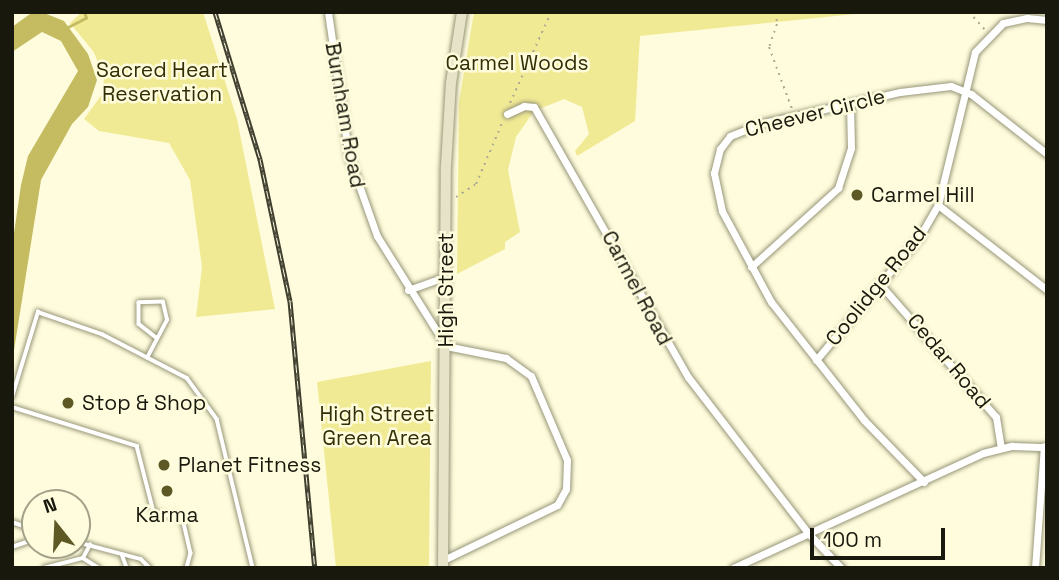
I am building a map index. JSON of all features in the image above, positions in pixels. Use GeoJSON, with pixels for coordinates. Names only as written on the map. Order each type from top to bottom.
{"type":"FeatureCollection","features":[{"type":"Feature","properties":{"kind":"main road","name":"High Street"},"geometry":{"type":"LineString","coordinates":[[443,564],[446,198],[451,83],[462,12]]}},
{"type":"Feature","properties":{"kind":"street","name":"Burnham Road"},"geometry":{"type":"LineString","coordinates":[[328,12],[356,185],[377,236],[408,290],[446,346]]}},
{"type":"Feature","properties":{"kind":"street"},"geometry":{"type":"LineString","coordinates":[[990,35],[1015,19],[1047,20]]}},
{"type":"Feature","properties":{"kind":"street","name":"Coolidge Road"},"geometry":{"type":"LineString","coordinates":[[816,360],[920,236],[938,205],[968,65],[990,35]]}},
{"type":"Feature","properties":{"kind":"street","name":"Cheever Circle"},"geometry":{"type":"LineString","coordinates":[[924,482],[883,442],[771,302],[722,211],[716,160],[730,136],[792,116],[917,89],[951,86],[963,89]]}},
{"type":"Feature","properties":{"kind":"street"},"geometry":{"type":"LineString","coordinates":[[963,89],[1047,154]]}},
{"type":"Feature","properties":{"kind":"street"},"geometry":{"type":"LineString","coordinates":[[751,267],[838,188],[851,148],[850,105]]}},
{"type":"Feature","properties":{"kind":"street","name":"Carmel Road"},"geometry":{"type":"LineString","coordinates":[[506,114],[524,106],[534,107],[547,125],[688,377],[809,534],[841,568]]}},
{"type":"Feature","properties":{"kind":"street"},"geometry":{"type":"LineString","coordinates":[[938,205],[1047,290]]}},
{"type":"Feature","properties":{"kind":"street"},"geometry":{"type":"LineString","coordinates":[[408,290],[447,275]]}},
{"type":"Feature","properties":{"kind":"street","name":"Cedar Road"},"geometry":{"type":"LineString","coordinates":[[879,283],[996,417],[1001,448]]}},
{"type":"Feature","properties":{"kind":"street"},"geometry":{"type":"LineString","coordinates":[[443,564],[557,505],[566,489],[569,471],[531,376],[506,358],[446,346]]}},
{"type":"Feature","properties":{"kind":"street"},"geometry":{"type":"LineString","coordinates":[[733,568],[1001,448],[1045,447],[1035,568]]}},
{"type":"Feature","properties":{"kind":"lane"},"geometry":{"type":"LineString","coordinates":[[147,358],[157,338],[166,320],[163,302],[139,303],[139,324],[157,338]]}},
{"type":"Feature","properties":{"kind":"lane"},"geometry":{"type":"LineString","coordinates":[[12,397],[38,312],[102,334],[187,378],[217,419],[253,568]]}},
{"type":"Feature","properties":{"kind":"lane"},"geometry":{"type":"LineString","coordinates":[[12,407],[137,446],[154,512],[183,519],[191,553],[187,568]]}},
{"type":"Feature","properties":{"kind":"lane"},"geometry":{"type":"LineString","coordinates":[[91,545],[141,559],[150,568]]}},
{"type":"Feature","properties":{"kind":"lane"},"geometry":{"type":"LineString","coordinates":[[122,554],[127,568]]}},
{"type":"Feature","properties":{"kind":"lane"},"geometry":{"type":"LineString","coordinates":[[44,568],[79,559]]}},
{"type":"Feature","properties":{"kind":"path"},"geometry":{"type":"LineString","coordinates":[[446,198],[461,195],[476,184],[551,12]]}},
{"type":"Feature","properties":{"kind":"path"},"geometry":{"type":"LineString","coordinates":[[776,12],[778,24],[769,47],[792,116]]}},
{"type":"Feature","properties":{"kind":"path"},"geometry":{"type":"LineString","coordinates":[[969,12],[990,35]]}},
{"type":"Feature","properties":{"kind":"green space","name":"Sacred Heart Reservation"},"geometry":{"type":"Polygon","coordinates":[[[82,12],[203,12],[237,119],[275,309],[196,317],[202,267],[190,180],[169,143],[99,131],[84,119],[103,93],[104,75],[93,51],[70,23],[82,12]]]}},
{"type":"Feature","properties":{"kind":"green space","name":"Carmel Woods"},"geometry":{"type":"Polygon","coordinates":[[[474,12],[875,12],[640,36],[635,121],[577,156],[575,151],[589,134],[582,107],[564,99],[534,111],[516,137],[508,170],[520,232],[505,242],[505,249],[457,274],[459,102],[474,12]]]}},
{"type":"Feature","properties":{"kind":"green space","name":"High Street Green Area"},"geometry":{"type":"Polygon","coordinates":[[[431,361],[429,568],[336,568],[317,382],[431,361]]]}},
{"type":"Feature","properties":{"kind":"shaded area"},"geometry":{"type":"Polygon","coordinates":[[[44,13],[64,21],[88,54],[97,80],[88,107],[72,124],[41,180],[12,363],[12,247],[21,185],[28,156],[78,71],[61,41],[42,32],[12,52],[12,27],[30,14],[44,13]]]}},
{"type":"Feature","properties":{"kind":"waterway"},"geometry":{"type":"LineString","coordinates":[[66,28],[86,18],[84,12]]}},
{"type":"Feature","properties":{"kind":"railway"},"geometry":{"type":"LineString","coordinates":[[215,12],[260,159],[290,301],[315,568]]}},
{"type":"Feature","properties":{"kind":"place","name":"Carmel Hill"},"geometry":{"type":"Point","coordinates":[857,195]}},
{"type":"Feature","properties":{"kind":"place","name":"Stop & Shop"},"geometry":{"type":"Point","coordinates":[68,403]}},
{"type":"Feature","properties":{"kind":"place","name":"Planet Fitness"},"geometry":{"type":"Point","coordinates":[164,465]}},
{"type":"Feature","properties":{"kind":"place","name":"Karma"},"geometry":{"type":"Point","coordinates":[167,491]}}]}
